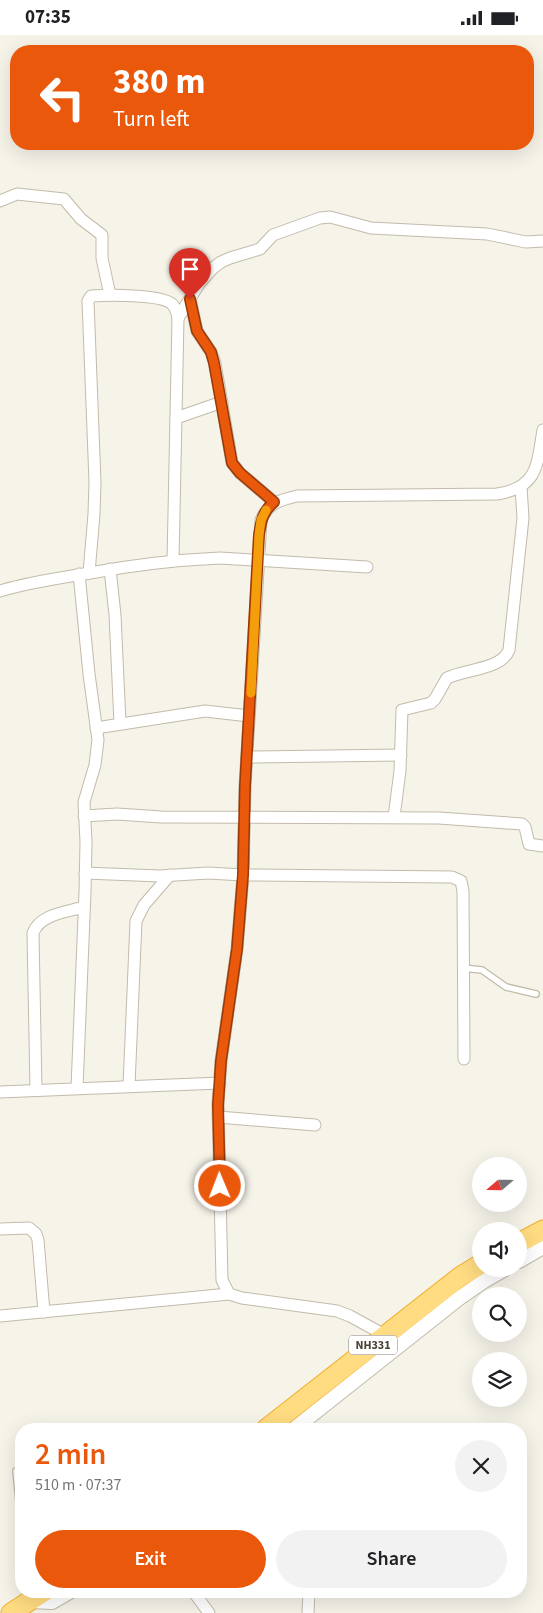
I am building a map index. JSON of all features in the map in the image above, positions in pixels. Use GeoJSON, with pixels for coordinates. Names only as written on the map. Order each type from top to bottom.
{"type":"FeatureCollection","features":[{"type":"Feature","properties":{"kind":"highway"},"geometry":{"type":"LineString","coordinates":[[527,1239],[543,1230]]}},
{"type":"Feature","properties":{"kind":"highway","name":"NH331"},"geometry":{"type":"LineString","coordinates":[[274,1423],[438,1293],[472,1269]]}},
{"type":"Feature","properties":{"kind":"highway"},"geometry":{"type":"LineString","coordinates":[[11,1613],[32,1598]]}},
{"type":"Feature","properties":{"kind":"street"},"geometry":{"type":"LineString","coordinates":[[0,201],[11,195],[24,193],[66,200],[81,219],[102,235],[102,258],[110,295]]}},
{"type":"Feature","properties":{"kind":"street"},"geometry":{"type":"LineString","coordinates":[[178,318],[206,275],[221,263],[230,258],[260,249],[273,235],[320,218],[330,217],[371,228],[487,234],[526,242],[543,241]]}},
{"type":"Feature","properties":{"kind":"street"},"geometry":{"type":"LineString","coordinates":[[77,1088],[86,842],[84,802],[97,752],[89,675],[84,574],[94,514],[88,299],[91,296],[110,295],[162,299],[172,304],[178,318],[173,561]]}},
{"type":"Feature","properties":{"kind":"street"},"geometry":{"type":"LineString","coordinates":[[190,299],[197,331],[213,356],[232,463],[240,473],[274,502]]}},
{"type":"Feature","properties":{"kind":"street"},"geometry":{"type":"LineString","coordinates":[[176,417],[222,402]]}},
{"type":"Feature","properties":{"kind":"street"},"geometry":{"type":"LineString","coordinates":[[229,1295],[222,1280],[221,1267],[218,1117],[221,1061],[237,949],[243,875],[249,716],[261,520],[264,512],[274,502],[297,496],[497,494],[511,492],[521,487],[532,476],[537,462],[543,430]]}},
{"type":"Feature","properties":{"kind":"street"},"geometry":{"type":"LineString","coordinates":[[394,817],[401,755],[402,710],[431,703],[446,679],[495,663],[504,659],[507,655],[510,643],[523,517],[521,487]]}},
{"type":"Feature","properties":{"kind":"street"},"geometry":{"type":"LineString","coordinates":[[0,591],[22,584],[110,569],[173,561],[220,558],[367,567]]}},
{"type":"Feature","properties":{"kind":"street"},"geometry":{"type":"LineString","coordinates":[[110,569],[115,615],[120,723]]}},
{"type":"Feature","properties":{"kind":"street"},"geometry":{"type":"LineString","coordinates":[[96,728],[205,711],[249,716]]}},
{"type":"Feature","properties":{"kind":"street"},"geometry":{"type":"LineString","coordinates":[[247,757],[401,755]]}},
{"type":"Feature","properties":{"kind":"street"},"geometry":{"type":"LineString","coordinates":[[84,816],[117,814],[161,817],[439,818],[522,824],[525,827],[529,844],[543,846]]}},
{"type":"Feature","properties":{"kind":"street"},"geometry":{"type":"LineString","coordinates":[[85,873],[452,877],[458,879],[461,881],[463,891],[464,1059]]}},
{"type":"Feature","properties":{"kind":"street"},"geometry":{"type":"LineString","coordinates":[[129,1086],[136,921],[144,905],[170,875]]}},
{"type":"Feature","properties":{"kind":"street"},"geometry":{"type":"LineString","coordinates":[[36,1090],[33,933],[36,925],[42,920],[84,907]]}},
{"type":"Feature","properties":{"kind":"street"},"geometry":{"type":"LineString","coordinates":[[0,1092],[220,1083]]}},
{"type":"Feature","properties":{"kind":"street"},"geometry":{"type":"LineString","coordinates":[[218,1117],[315,1125]]}},
{"type":"Feature","properties":{"kind":"street"},"geometry":{"type":"LineString","coordinates":[[527,1231],[543,1223]]}},
{"type":"Feature","properties":{"kind":"street"},"geometry":{"type":"LineString","coordinates":[[0,1229],[29,1228],[36,1234],[44,1312]]}},
{"type":"Feature","properties":{"kind":"street"},"geometry":{"type":"LineString","coordinates":[[527,1256],[543,1247]]}},
{"type":"Feature","properties":{"kind":"street"},"geometry":{"type":"LineString","coordinates":[[268,1423],[458,1271],[472,1262]]}},
{"type":"Feature","properties":{"kind":"street"},"geometry":{"type":"LineString","coordinates":[[310,1423],[458,1299],[491,1277]]}},
{"type":"Feature","properties":{"kind":"street"},"geometry":{"type":"LineString","coordinates":[[0,1317],[229,1295],[337,1311],[381,1333]]}},
{"type":"Feature","properties":{"kind":"street"},"geometry":{"type":"LineString","coordinates":[[45,1598],[52,1602],[59,1598]]}},
{"type":"Feature","properties":{"kind":"street"},"geometry":{"type":"LineString","coordinates":[[197,1598],[209,1613]]}},
{"type":"Feature","properties":{"kind":"street"},"geometry":{"type":"LineString","coordinates":[[308,1613],[309,1598]]}},
{"type":"Feature","properties":{"kind":"lane"},"geometry":{"type":"LineString","coordinates":[[464,968],[482,970],[506,987],[536,994]]}},
{"type":"Feature","properties":{"kind":"slow traffic"},"geometry":{"type":"LineString","coordinates":[[251,693],[259,535],[261,520],[266,510]]}},
{"type":"Feature","properties":{"kind":"route"},"geometry":{"type":"LineString","coordinates":[[190,299],[197,331],[211,352],[214,363],[232,463],[240,473],[274,502],[264,512],[259,535],[245,786],[243,875],[237,949],[221,1061],[218,1105],[220,1186]]}}]}
